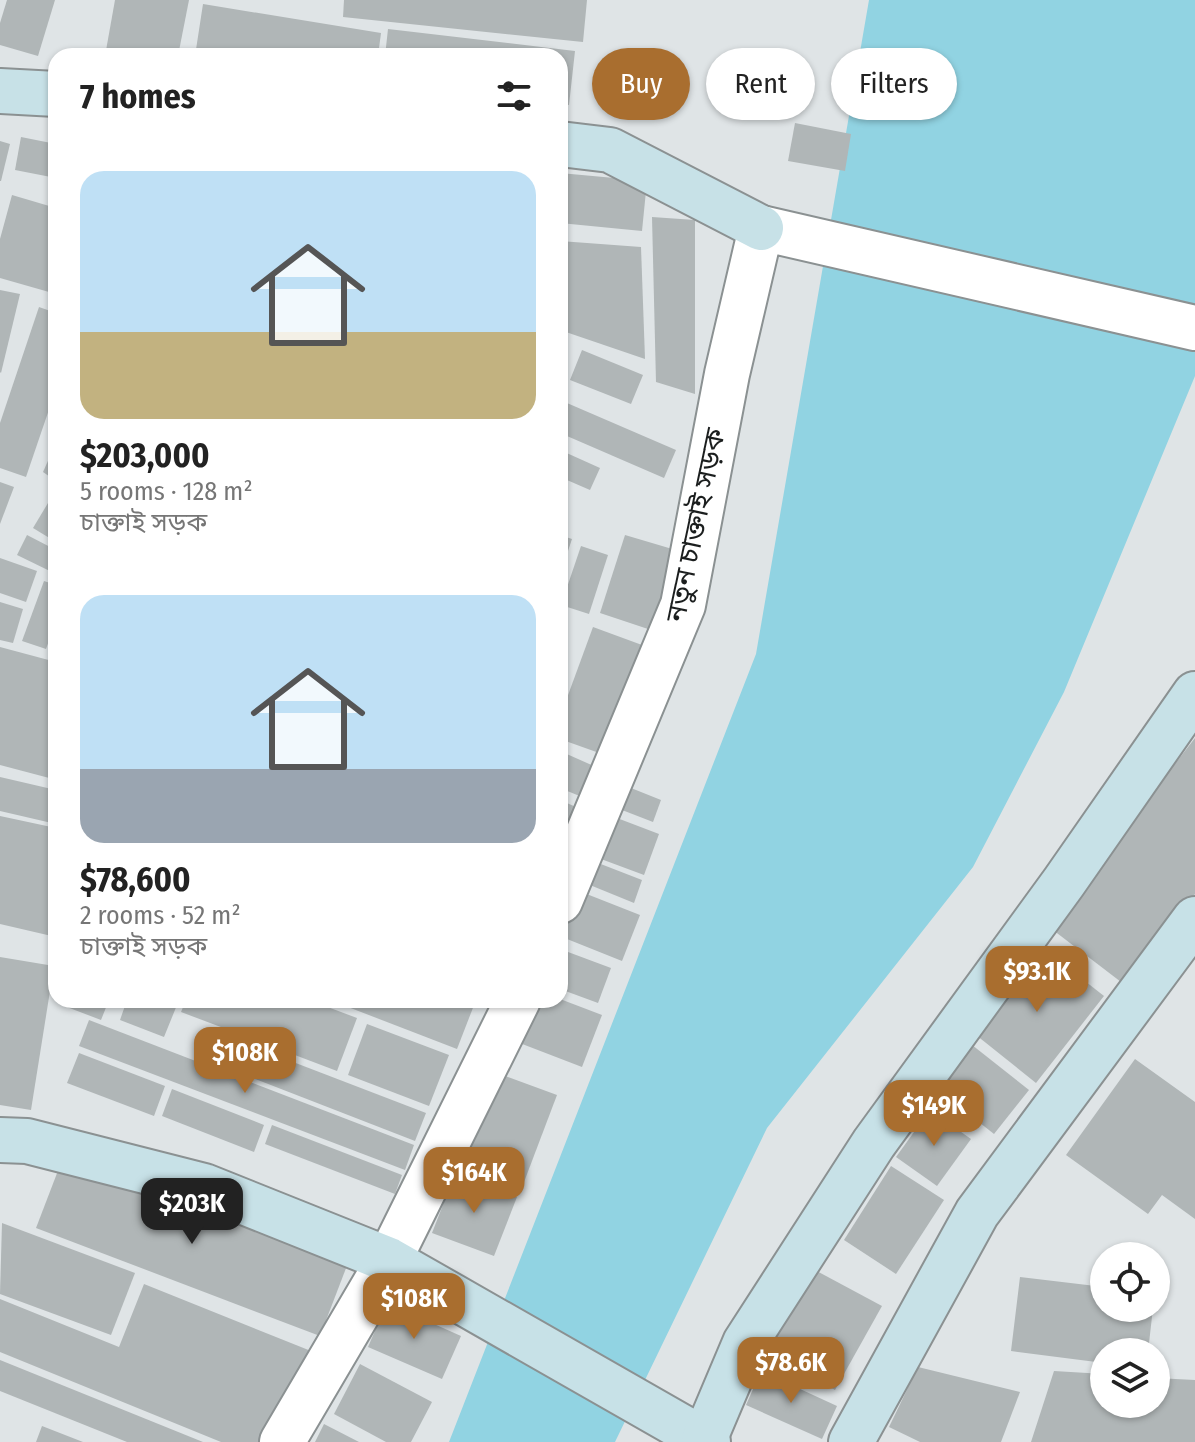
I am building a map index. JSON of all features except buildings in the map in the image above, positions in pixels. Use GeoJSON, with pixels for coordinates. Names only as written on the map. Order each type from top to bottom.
{"type":"FeatureCollection","features":[{"type":"Feature","properties":{"kind":"street"},"geometry":{"type":"LineString","coordinates":[[0,91],[48,94]]}},
{"type":"Feature","properties":{"kind":"street"},"geometry":{"type":"LineString","coordinates":[[568,145],[610,150],[761,228],[1195,328]]}},
{"type":"Feature","properties":{"kind":"street","name":"নতুন চাক্তাই সড়ক"},"geometry":{"type":"LineString","coordinates":[[568,882],[683,605],[727,374],[761,228]]}},
{"type":"Feature","properties":{"kind":"street"},"geometry":{"type":"LineString","coordinates":[[0,1140],[27,1141],[204,1186],[389,1260],[699,1437],[745,1343],[874,1143],[1064,882],[1195,694]]}},
{"type":"Feature","properties":{"kind":"street"},"geometry":{"type":"LineString","coordinates":[[851,1442],[977,1213],[1195,919]]}},
{"type":"Feature","properties":{"kind":"street"},"geometry":{"type":"LineString","coordinates":[[282,1442],[389,1260],[514,1008]]}},
{"type":"Feature","properties":{"kind":"water"},"geometry":{"type":"Polygon","coordinates":[[[869,0],[1195,0],[1195,376],[1064,692],[973,867],[767,1128],[615,1442],[449,1442],[756,654],[848,120],[957,120],[957,48],[861,48],[869,0]]]}}]}
